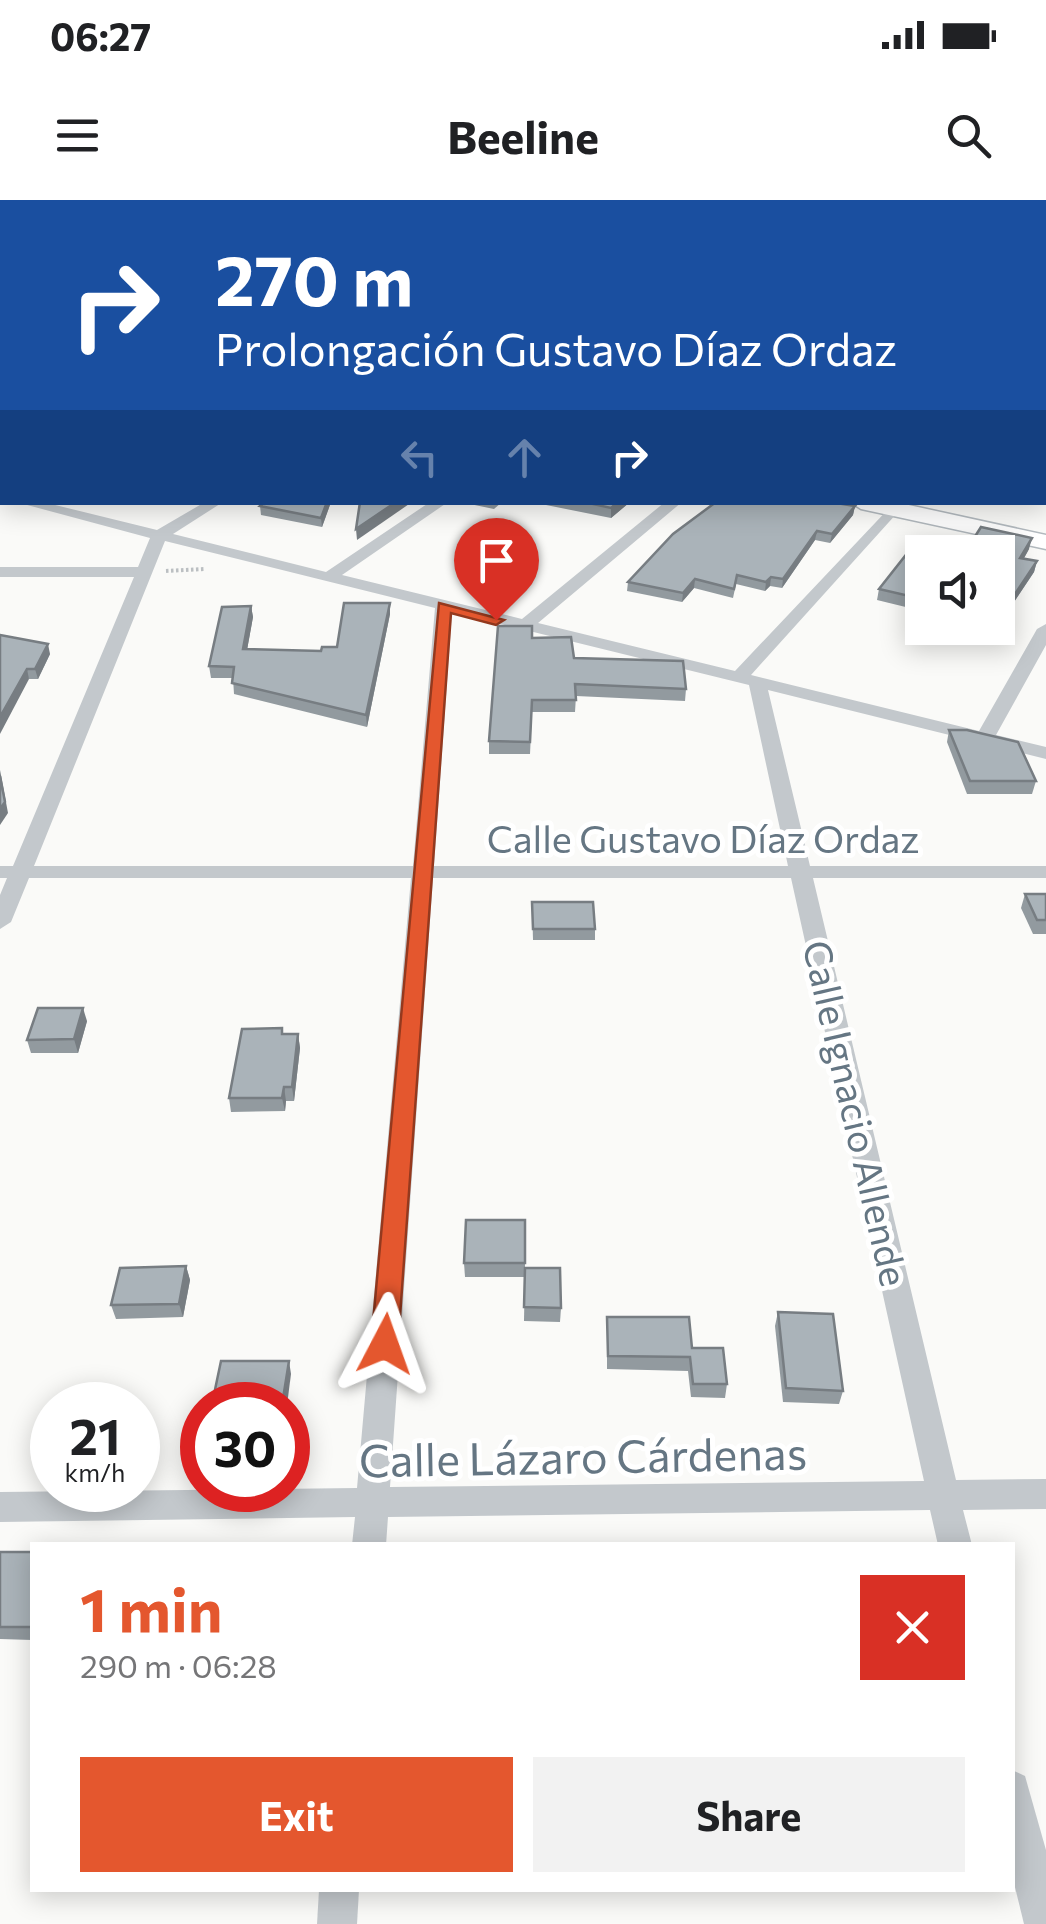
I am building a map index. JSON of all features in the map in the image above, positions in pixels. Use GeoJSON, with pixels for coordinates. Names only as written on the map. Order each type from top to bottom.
{"type":"FeatureCollection","features":[{"type":"Feature","properties":{"kind":"street"},"geometry":{"type":"LineString","coordinates":[[36,505],[523,628],[1046,752]]}},
{"type":"Feature","properties":{"kind":"street"},"geometry":{"type":"LineString","coordinates":[[0,922],[10,872],[159,536],[211,505]]}},
{"type":"Feature","properties":{"kind":"street"},"geometry":{"type":"LineString","coordinates":[[326,579],[437,505]]}},
{"type":"Feature","properties":{"kind":"street"},"geometry":{"type":"LineString","coordinates":[[523,628],[671,505]]}},
{"type":"Feature","properties":{"kind":"street"},"geometry":{"type":"LineString","coordinates":[[874,505],[1046,542]]}},
{"type":"Feature","properties":{"kind":"street"},"geometry":{"type":"LineString","coordinates":[[747,681],[893,510]]}},
{"type":"Feature","properties":{"kind":"street"},"geometry":{"type":"LineString","coordinates":[[0,572],[145,572]]}},
{"type":"Feature","properties":{"kind":"street"},"geometry":{"type":"LineString","coordinates":[[369,1542],[444,606]]}},
{"type":"Feature","properties":{"kind":"street"},"geometry":{"type":"LineString","coordinates":[[985,738],[1046,629]]}},
{"type":"Feature","properties":{"kind":"street","name":"Calle Ignacio Allende"},"geometry":{"type":"LineString","coordinates":[[747,681],[802,872],[954,1542]]}},
{"type":"Feature","properties":{"kind":"street","name":"Calle Gustavo Díaz Ordaz"},"geometry":{"type":"LineString","coordinates":[[10,872],[1046,872]]}},
{"type":"Feature","properties":{"kind":"street","name":"Calle Lázaro Cárdenas"},"geometry":{"type":"LineString","coordinates":[[0,1507],[1046,1494]]}},
{"type":"Feature","properties":{"kind":"street"},"geometry":{"type":"LineString","coordinates":[[1015,1802],[1044,1924]]}},
{"type":"Feature","properties":{"kind":"street"},"geometry":{"type":"LineString","coordinates":[[336,1924],[340,1892]]}},
{"type":"Feature","properties":{"kind":"building"},"geometry":{"type":"Polygon","coordinates":[[[261,505],[326,505],[321,518],[261,505]]]}},
{"type":"Feature","properties":{"kind":"building"},"geometry":{"type":"Polygon","coordinates":[[[360,505],[392,505],[356,529],[360,505]]]}},
{"type":"Feature","properties":{"kind":"building"},"geometry":{"type":"Polygon","coordinates":[[[712,505],[855,506],[832,534],[817,531],[783,579],[771,577],[766,582],[737,575],[734,589],[695,579],[683,593],[628,582],[673,534],[712,505]]]}},
{"type":"Feature","properties":{"kind":"building"},"geometry":{"type":"Polygon","coordinates":[[[981,527],[1032,538],[1020,558],[1037,561],[1015,594],[1015,535],[976,535],[981,527]]]}},
{"type":"Feature","properties":{"kind":"building"},"geometry":{"type":"Polygon","coordinates":[[[905,556],[905,595],[879,589],[905,556]]]}},
{"type":"Feature","properties":{"kind":"building"},"geometry":{"type":"Polygon","coordinates":[[[344,603],[390,603],[366,715],[232,683],[234,667],[209,666],[222,607],[251,606],[243,649],[321,651],[322,647],[337,647],[344,603]]]}},
{"type":"Feature","properties":{"kind":"building"},"geometry":{"type":"Polygon","coordinates":[[[498,626],[532,626],[532,638],[571,637],[574,658],[683,661],[686,689],[575,684],[576,700],[532,700],[530,742],[489,741],[498,626]]]}},
{"type":"Feature","properties":{"kind":"building"},"geometry":{"type":"Polygon","coordinates":[[[0,635],[48,644],[35,669],[27,669],[0,717],[0,635]]]}},
{"type":"Feature","properties":{"kind":"building"},"geometry":{"type":"Polygon","coordinates":[[[949,730],[967,730],[1018,742],[1036,781],[970,781],[949,730]]]}},
{"type":"Feature","properties":{"kind":"building"},"geometry":{"type":"Polygon","coordinates":[[[0,776],[5,802],[0,809],[0,776]]]}},
{"type":"Feature","properties":{"kind":"building"},"geometry":{"type":"Polygon","coordinates":[[[1025,894],[1046,894],[1046,920],[1037,920],[1025,894]]]}},
{"type":"Feature","properties":{"kind":"building"},"geometry":{"type":"Polygon","coordinates":[[[532,902],[593,902],[595,929],[533,929],[532,902]]]}},
{"type":"Feature","properties":{"kind":"building"},"geometry":{"type":"Polygon","coordinates":[[[38,1008],[83,1008],[74,1039],[27,1040],[38,1008]]]}},
{"type":"Feature","properties":{"kind":"building"},"geometry":{"type":"Polygon","coordinates":[[[282,1028],[282,1034],[298,1034],[292,1087],[284,1087],[282,1098],[229,1098],[242,1029],[282,1028]]]}},
{"type":"Feature","properties":{"kind":"building"},"geometry":{"type":"Polygon","coordinates":[[[466,1220],[525,1220],[525,1263],[464,1263],[466,1220]]]}},
{"type":"Feature","properties":{"kind":"building"},"geometry":{"type":"Polygon","coordinates":[[[186,1266],[179,1304],[111,1305],[120,1268],[186,1266]]]}},
{"type":"Feature","properties":{"kind":"building"},"geometry":{"type":"Polygon","coordinates":[[[525,1268],[560,1268],[561,1308],[524,1307],[525,1268]]]}},
{"type":"Feature","properties":{"kind":"building"},"geometry":{"type":"Polygon","coordinates":[[[778,1312],[833,1314],[843,1391],[786,1388],[778,1312]]]}},
{"type":"Feature","properties":{"kind":"building"},"geometry":{"type":"Polygon","coordinates":[[[607,1317],[689,1317],[692,1348],[723,1348],[727,1384],[693,1384],[690,1357],[608,1356],[607,1317]]]}},
{"type":"Feature","properties":{"kind":"building"},"geometry":{"type":"Polygon","coordinates":[[[221,1361],[289,1361],[286,1382],[217,1382],[221,1361]]]}},
{"type":"Feature","properties":{"kind":"building"},"geometry":{"type":"Polygon","coordinates":[[[0,1552],[30,1552],[30,1627],[0,1627],[0,1552]]]}},
{"type":"Feature","properties":{"kind":"route"},"geometry":{"type":"LineString","coordinates":[[385,1344],[444,606],[496,620]]}}]}
